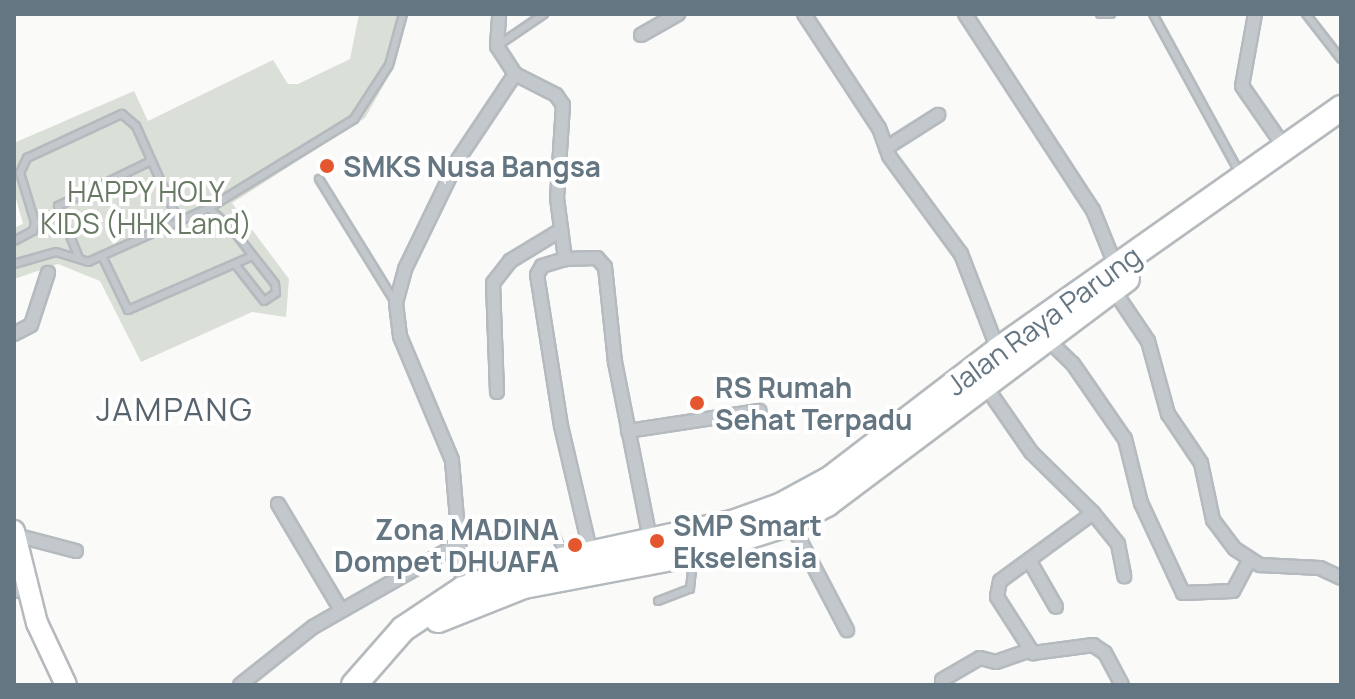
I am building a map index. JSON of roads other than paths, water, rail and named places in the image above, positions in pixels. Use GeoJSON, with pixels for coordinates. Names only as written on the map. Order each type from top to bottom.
{"type":"FeatureCollection","features":[{"type":"Feature","properties":{"kind":"highway","name":"Jalan Raya Parung"},"geometry":{"type":"LineString","coordinates":[[354,685],[403,629],[463,589],[591,554],[652,551],[693,554],[791,523],[827,504],[1046,338],[1276,136],[1341,108]]}},
{"type":"Feature","properties":{"kind":"highway","name":"Jalan Raya Parung"},"geometry":{"type":"LineString","coordinates":[[374,685],[418,636],[465,607],[524,586],[652,551],[780,506],[830,479],[992,334],[1114,278],[1341,127]]}},
{"type":"Feature","properties":{"kind":"main road"},"geometry":{"type":"LineString","coordinates":[[14,533],[20,590],[66,685]]}},
{"type":"Feature","properties":{"kind":"street"},"geometry":{"type":"LineString","coordinates":[[499,14],[497,46],[515,74],[556,95],[563,105],[557,187],[565,259]]}},
{"type":"Feature","properties":{"kind":"street"},"geometry":{"type":"LineString","coordinates":[[641,35],[678,14]]}},
{"type":"Feature","properties":{"kind":"street"},"geometry":{"type":"LineString","coordinates":[[804,14],[879,128],[886,148],[948,232],[992,334]]}},
{"type":"Feature","properties":{"kind":"street"},"geometry":{"type":"LineString","coordinates":[[965,14],[1093,210],[1114,278],[1155,358],[1168,414],[1201,463],[1213,520],[1249,561],[1339,575]]}},
{"type":"Feature","properties":{"kind":"street"},"geometry":{"type":"LineString","coordinates":[[1255,14],[1241,79],[1276,136]]}},
{"type":"Feature","properties":{"kind":"street"},"geometry":{"type":"LineString","coordinates":[[463,589],[452,460],[400,336],[396,303],[405,269],[459,158],[515,74]]}},
{"type":"Feature","properties":{"kind":"street"},"geometry":{"type":"LineString","coordinates":[[886,148],[938,115]]}},
{"type":"Feature","properties":{"kind":"street"},"geometry":{"type":"LineString","coordinates":[[497,392],[493,283],[510,261],[561,230]]}},
{"type":"Feature","properties":{"kind":"street"},"geometry":{"type":"LineString","coordinates":[[591,554],[561,426],[537,275],[542,266],[565,259],[597,258],[605,267],[628,431],[652,551]]}},
{"type":"Feature","properties":{"kind":"street"},"geometry":{"type":"LineString","coordinates":[[14,334],[31,325],[48,273]]}},
{"type":"Feature","properties":{"kind":"street"},"geometry":{"type":"LineString","coordinates":[[1046,338],[1073,364],[1125,439],[1141,503],[1183,593],[1233,591],[1249,561]]}},
{"type":"Feature","properties":{"kind":"street"},"geometry":{"type":"LineString","coordinates":[[984,384],[1031,452],[1093,513],[1118,544],[1124,576]]}},
{"type":"Feature","properties":{"kind":"street"},"geometry":{"type":"LineString","coordinates":[[628,431],[759,411]]}},
{"type":"Feature","properties":{"kind":"street"},"geometry":{"type":"LineString","coordinates":[[278,504],[341,610]]}},
{"type":"Feature","properties":{"kind":"street"},"geometry":{"type":"LineString","coordinates":[[1030,650],[996,591],[1000,581],[1093,513]]}},
{"type":"Feature","properties":{"kind":"street"},"geometry":{"type":"LineString","coordinates":[[791,523],[847,630]]}},
{"type":"Feature","properties":{"kind":"street"},"geometry":{"type":"LineString","coordinates":[[14,533],[76,551]]}},
{"type":"Feature","properties":{"kind":"street"},"geometry":{"type":"LineString","coordinates":[[240,685],[341,610],[459,551]]}},
{"type":"Feature","properties":{"kind":"street"},"geometry":{"type":"LineString","coordinates":[[1029,560],[1048,585],[1056,607]]}},
{"type":"Feature","properties":{"kind":"street"},"geometry":{"type":"LineString","coordinates":[[942,680],[980,658],[996,662],[1030,650],[1044,655],[1093,645],[1105,653],[1122,685]]}},
{"type":"Feature","properties":{"kind":"lane"},"geometry":{"type":"LineString","coordinates":[[14,264],[56,252],[88,262],[209,208],[354,119],[389,65],[403,14]]}},
{"type":"Feature","properties":{"kind":"lane"},"geometry":{"type":"LineString","coordinates":[[497,46],[544,14]]}},
{"type":"Feature","properties":{"kind":"lane"},"geometry":{"type":"LineString","coordinates":[[1100,14],[1111,14]]}},
{"type":"Feature","properties":{"kind":"lane"},"geometry":{"type":"LineString","coordinates":[[1153,14],[1238,170]]}},
{"type":"Feature","properties":{"kind":"lane"},"geometry":{"type":"LineString","coordinates":[[1306,14],[1341,59]]}},
{"type":"Feature","properties":{"kind":"lane"},"geometry":{"type":"LineString","coordinates":[[14,241],[33,231],[35,222],[20,173],[27,158],[122,114],[136,126],[179,222]]}},
{"type":"Feature","properties":{"kind":"lane"},"geometry":{"type":"LineString","coordinates":[[79,259],[58,206],[151,161]]}},
{"type":"Feature","properties":{"kind":"lane"},"geometry":{"type":"LineString","coordinates":[[319,179],[396,303]]}},
{"type":"Feature","properties":{"kind":"lane"},"geometry":{"type":"LineString","coordinates":[[209,208],[275,284],[270,299],[264,301],[235,264]]}},
{"type":"Feature","properties":{"kind":"lane"},"geometry":{"type":"LineString","coordinates":[[102,256],[128,310],[252,256]]}},
{"type":"Feature","properties":{"kind":"lane"},"geometry":{"type":"LineString","coordinates":[[503,536],[553,529],[564,559]]}},
{"type":"Feature","properties":{"kind":"lane"},"geometry":{"type":"LineString","coordinates":[[658,601],[690,589],[693,554]]}},
{"type":"Feature","properties":{"kind":"place","name":"SMKS Nusa Bangsa"},"geometry":{"type":"Point","coordinates":[327,166]}},
{"type":"Feature","properties":{"kind":"place","name":"RS Rumah Sehat Terpadu"},"geometry":{"type":"Point","coordinates":[697,403]}},
{"type":"Feature","properties":{"kind":"place","name":"SMP Smart Ekselensia"},"geometry":{"type":"Point","coordinates":[657,541]}},
{"type":"Feature","properties":{"kind":"place","name":"Zona MADINA Dompet DHUAFA"},"geometry":{"type":"Point","coordinates":[575,545]}},
{"type":"Feature","properties":{"kind":"district","name":"JAMPANG"},"geometry":{"type":"Point","coordinates":[175,409]}},
{"type":"Feature","properties":{"kind":"park label","name":"HAPPY HOLY KIDS (HHK Land)"},"geometry":{"type":"Point","coordinates":[146,207]}}]}
